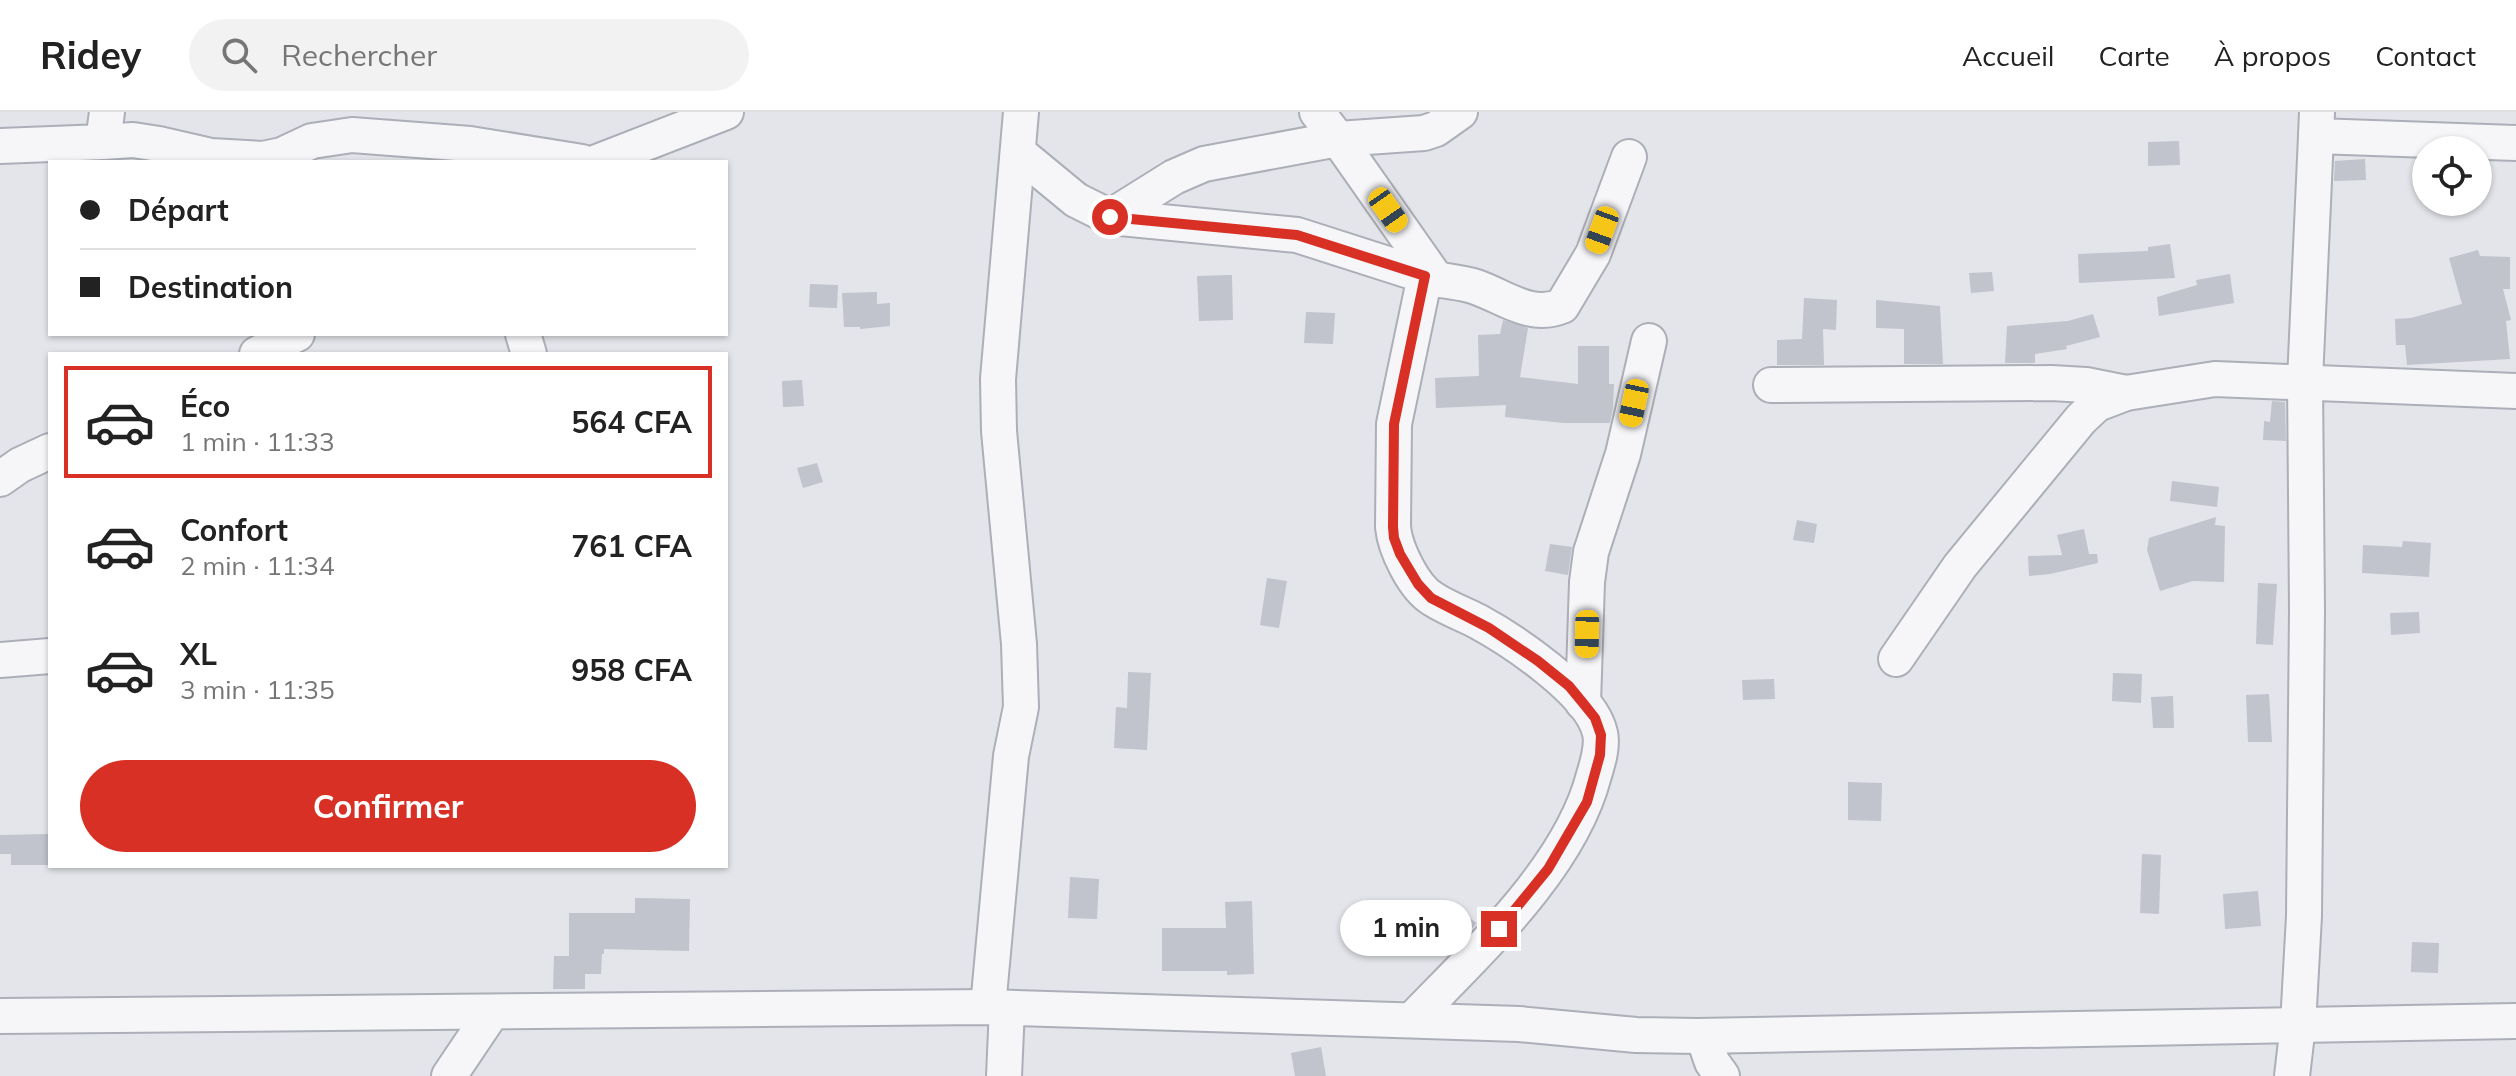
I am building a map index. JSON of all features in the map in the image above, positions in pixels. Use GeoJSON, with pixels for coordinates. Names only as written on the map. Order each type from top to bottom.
{"type":"FeatureCollection","features":[{"type":"Feature","properties":{"kind":"street"},"geometry":{"type":"LineString","coordinates":[[602,160],[726,112]]}},
{"type":"Feature","properties":{"kind":"street"},"geometry":{"type":"LineString","coordinates":[[1004,1076],[998,1008],[1011,756],[1021,707],[1019,644],[999,431],[998,379],[1021,112]]}},
{"type":"Feature","properties":{"kind":"street"},"geometry":{"type":"LineString","coordinates":[[1317,112],[1431,278],[1394,424],[1393,527],[1397,546],[1418,584],[1431,598],[1489,628],[1569,686],[1595,718],[1601,735],[1600,755],[1587,802],[1548,869],[1499,929],[1412,1020]]}},
{"type":"Feature","properties":{"kind":"street"},"geometry":{"type":"LineString","coordinates":[[1110,217],[1174,177],[1204,164],[1338,139],[1424,133],[1436,129],[1460,112]]}},
{"type":"Feature","properties":{"kind":"street"},"geometry":{"type":"LineString","coordinates":[[2292,1076],[2298,1025],[2305,839],[2305,381],[2317,124],[2516,143]]}},
{"type":"Feature","properties":{"kind":"street"},"geometry":{"type":"LineString","coordinates":[[0,146],[105,127],[133,140],[211,156],[263,159],[282,155],[312,141],[340,150],[352,135],[470,144],[570,160]]}},
{"type":"Feature","properties":{"kind":"street"},"geometry":{"type":"LineString","coordinates":[[1019,153],[1076,200],[1110,217],[1297,235],[1431,278],[1474,286],[1531,310],[1543,311],[1562,306],[1593,254],[1629,157]]}},
{"type":"Feature","properties":{"kind":"street"},"geometry":{"type":"LineString","coordinates":[[261,352],[293,336]]}},
{"type":"Feature","properties":{"kind":"street"},"geometry":{"type":"LineString","coordinates":[[1583,703],[1587,582],[1591,552],[1623,454],[1649,341]]}},
{"type":"Feature","properties":{"kind":"street"},"geometry":{"type":"LineString","coordinates":[[1896,659],[1960,566],[2081,419],[2097,404],[2126,393],[2215,379],[2516,391]]}},
{"type":"Feature","properties":{"kind":"street"},"geometry":{"type":"LineString","coordinates":[[1771,385],[2051,383],[2086,385],[2126,393]]}},
{"type":"Feature","properties":{"kind":"street"},"geometry":{"type":"LineString","coordinates":[[0,479],[48,452]]}},
{"type":"Feature","properties":{"kind":"street"},"geometry":{"type":"LineString","coordinates":[[0,660],[48,656]]}},
{"type":"Feature","properties":{"kind":"street"},"geometry":{"type":"LineString","coordinates":[[0,1016],[998,1008],[1519,1024],[1636,1035],[1701,1036],[2516,1021]]}},
{"type":"Feature","properties":{"kind":"street"},"geometry":{"type":"LineString","coordinates":[[449,1076],[492,1012]]}},
{"type":"Feature","properties":{"kind":"street"},"geometry":{"type":"LineString","coordinates":[[1701,1036],[1722,1076]]}},
{"type":"Feature","properties":{"kind":"building"},"geometry":{"type":"Polygon","coordinates":[[[2179,141],[2180,165],[2148,166],[2148,142],[2179,141]]]}},
{"type":"Feature","properties":{"kind":"building"},"geometry":{"type":"Polygon","coordinates":[[[2365,159],[2366,180],[2334,181],[2335,161],[2365,159]]]}},
{"type":"Feature","properties":{"kind":"building"},"geometry":{"type":"Polygon","coordinates":[[[2170,244],[2175,278],[2079,283],[2078,254],[2148,251],[2148,247],[2170,244]]]}},
{"type":"Feature","properties":{"kind":"building"},"geometry":{"type":"Polygon","coordinates":[[[2478,250],[2480,256],[2510,257],[2510,289],[2503,289],[2511,320],[2506,321],[2510,359],[2407,365],[2405,345],[2396,345],[2395,319],[2411,318],[2462,304],[2449,258],[2478,250]]]}},
{"type":"Feature","properties":{"kind":"building"},"geometry":{"type":"Polygon","coordinates":[[[1992,272],[1994,291],[1971,293],[1969,273],[1992,272]]]}},
{"type":"Feature","properties":{"kind":"building"},"geometry":{"type":"Polygon","coordinates":[[[2230,274],[2234,303],[2159,316],[2157,297],[2197,285],[2196,280],[2230,274]]]}},
{"type":"Feature","properties":{"kind":"building"},"geometry":{"type":"Polygon","coordinates":[[[1232,275],[1233,320],[1199,321],[1197,276],[1232,275]]]}},
{"type":"Feature","properties":{"kind":"building"},"geometry":{"type":"Polygon","coordinates":[[[810,284],[838,285],[837,308],[809,307],[810,284]]]}},
{"type":"Feature","properties":{"kind":"building"},"geometry":{"type":"Polygon","coordinates":[[[877,292],[877,304],[890,303],[890,326],[844,327],[842,293],[877,292]]]}},
{"type":"Feature","properties":{"kind":"building"},"geometry":{"type":"Polygon","coordinates":[[[1804,298],[1837,300],[1836,330],[1823,329],[1824,365],[1777,365],[1777,340],[1802,339],[1804,298]]]}},
{"type":"Feature","properties":{"kind":"building"},"geometry":{"type":"Polygon","coordinates":[[[1876,300],[1940,306],[1943,364],[1904,364],[1904,329],[1876,328],[1876,300]]]}},
{"type":"Feature","properties":{"kind":"building"},"geometry":{"type":"Polygon","coordinates":[[[1306,312],[1335,313],[1333,344],[1304,343],[1306,312]]]}},
{"type":"Feature","properties":{"kind":"building"},"geometry":{"type":"Polygon","coordinates":[[[2093,314],[2100,337],[2066,346],[2067,349],[2035,354],[2035,363],[2005,363],[2007,326],[2068,321],[2093,314]]]}},
{"type":"Feature","properties":{"kind":"building"},"geometry":{"type":"Polygon","coordinates":[[[1503,320],[1528,328],[1520,377],[1578,384],[1578,346],[1609,346],[1609,384],[1614,384],[1610,423],[1564,423],[1505,417],[1506,405],[1436,408],[1435,378],[1479,376],[1478,335],[1500,334],[1503,320]]]}},
{"type":"Feature","properties":{"kind":"building"},"geometry":{"type":"Polygon","coordinates":[[[802,380],[804,406],[783,407],[782,381],[802,380]]]}},
{"type":"Feature","properties":{"kind":"building"},"geometry":{"type":"Polygon","coordinates":[[[2272,401],[2285,402],[2286,441],[2263,440],[2264,421],[2270,422],[2272,401]]]}},
{"type":"Feature","properties":{"kind":"building"},"geometry":{"type":"Polygon","coordinates":[[[817,463],[823,482],[803,488],[797,468],[817,463]]]}},
{"type":"Feature","properties":{"kind":"building"},"geometry":{"type":"Polygon","coordinates":[[[2172,481],[2219,487],[2217,507],[2170,501],[2172,481]]]}},
{"type":"Feature","properties":{"kind":"building"},"geometry":{"type":"Polygon","coordinates":[[[2216,517],[2215,525],[2225,526],[2224,582],[2193,581],[2160,591],[2147,550],[2149,538],[2216,517]]]}},
{"type":"Feature","properties":{"kind":"building"},"geometry":{"type":"Polygon","coordinates":[[[1797,520],[1817,524],[1814,543],[1793,540],[1797,520]]]}},
{"type":"Feature","properties":{"kind":"building"},"geometry":{"type":"Polygon","coordinates":[[[2084,529],[2089,554],[2097,554],[2098,563],[2029,576],[2028,556],[2062,555],[2057,535],[2084,529]]]}},
{"type":"Feature","properties":{"kind":"building"},"geometry":{"type":"Polygon","coordinates":[[[2403,541],[2431,543],[2429,577],[2362,573],[2363,545],[2402,547],[2403,541]]]}},
{"type":"Feature","properties":{"kind":"building"},"geometry":{"type":"Polygon","coordinates":[[[1550,544],[1572,547],[1568,575],[1545,571],[1550,544]]]}},
{"type":"Feature","properties":{"kind":"building"},"geometry":{"type":"Polygon","coordinates":[[[1267,578],[1287,581],[1279,628],[1260,625],[1267,578]]]}},
{"type":"Feature","properties":{"kind":"building"},"geometry":{"type":"Polygon","coordinates":[[[2258,583],[2277,584],[2273,645],[2256,644],[2258,583]]]}},
{"type":"Feature","properties":{"kind":"building"},"geometry":{"type":"Polygon","coordinates":[[[2419,612],[2420,633],[2391,635],[2390,613],[2419,612]]]}},
{"type":"Feature","properties":{"kind":"building"},"geometry":{"type":"Polygon","coordinates":[[[1128,672],[1151,673],[1147,750],[1114,748],[1116,707],[1127,708],[1128,672]]]}},
{"type":"Feature","properties":{"kind":"building"},"geometry":{"type":"Polygon","coordinates":[[[2113,673],[2142,674],[2141,703],[2112,701],[2113,673]]]}},
{"type":"Feature","properties":{"kind":"building"},"geometry":{"type":"Polygon","coordinates":[[[1774,679],[1775,699],[1743,700],[1742,680],[1774,679]]]}},
{"type":"Feature","properties":{"kind":"building"},"geometry":{"type":"Polygon","coordinates":[[[2269,694],[2272,742],[2248,742],[2246,695],[2269,694]]]}},
{"type":"Feature","properties":{"kind":"building"},"geometry":{"type":"Polygon","coordinates":[[[2173,696],[2174,728],[2153,728],[2151,697],[2173,696]]]}},
{"type":"Feature","properties":{"kind":"building"},"geometry":{"type":"Polygon","coordinates":[[[1848,782],[1882,783],[1881,821],[1848,820],[1848,782]]]}},
{"type":"Feature","properties":{"kind":"building"},"geometry":{"type":"Polygon","coordinates":[[[48,834],[48,865],[11,865],[11,854],[0,854],[0,835],[48,834]]]}},
{"type":"Feature","properties":{"kind":"building"},"geometry":{"type":"Polygon","coordinates":[[[2142,854],[2161,855],[2159,914],[2140,913],[2142,854]]]}},
{"type":"Feature","properties":{"kind":"building"},"geometry":{"type":"Polygon","coordinates":[[[1070,877],[1099,879],[1097,919],[1068,918],[1070,877]]]}},
{"type":"Feature","properties":{"kind":"building"},"geometry":{"type":"Polygon","coordinates":[[[2258,891],[2261,926],[2225,929],[2223,894],[2258,891]]]}},
{"type":"Feature","properties":{"kind":"building"},"geometry":{"type":"Polygon","coordinates":[[[635,898],[690,899],[689,951],[604,949],[601,974],[585,974],[585,989],[553,989],[554,956],[569,956],[569,913],[635,913],[635,898]]]}},
{"type":"Feature","properties":{"kind":"building"},"geometry":{"type":"Polygon","coordinates":[[[1252,901],[1254,974],[1162,971],[1162,928],[1226,928],[1225,902],[1252,901]]]}},
{"type":"Feature","properties":{"kind":"building"},"geometry":{"type":"Polygon","coordinates":[[[1466,916],[1477,923],[1458,944],[1452,941],[1466,916]]]}},
{"type":"Feature","properties":{"kind":"building"},"geometry":{"type":"Polygon","coordinates":[[[2412,942],[2439,943],[2438,973],[2411,972],[2412,942]]]}},
{"type":"Feature","properties":{"kind":"building"},"geometry":{"type":"Polygon","coordinates":[[[1321,1047],[1326,1076],[1295,1076],[1291,1053],[1321,1047]]]}},
{"type":"Feature","properties":{"kind":"route"},"geometry":{"type":"LineString","coordinates":[[1110,217],[1297,235],[1425,276],[1394,424],[1393,527],[1400,554],[1418,584],[1431,598],[1489,628],[1569,686],[1595,718],[1601,735],[1600,755],[1587,802],[1548,869],[1499,929]]}}]}
